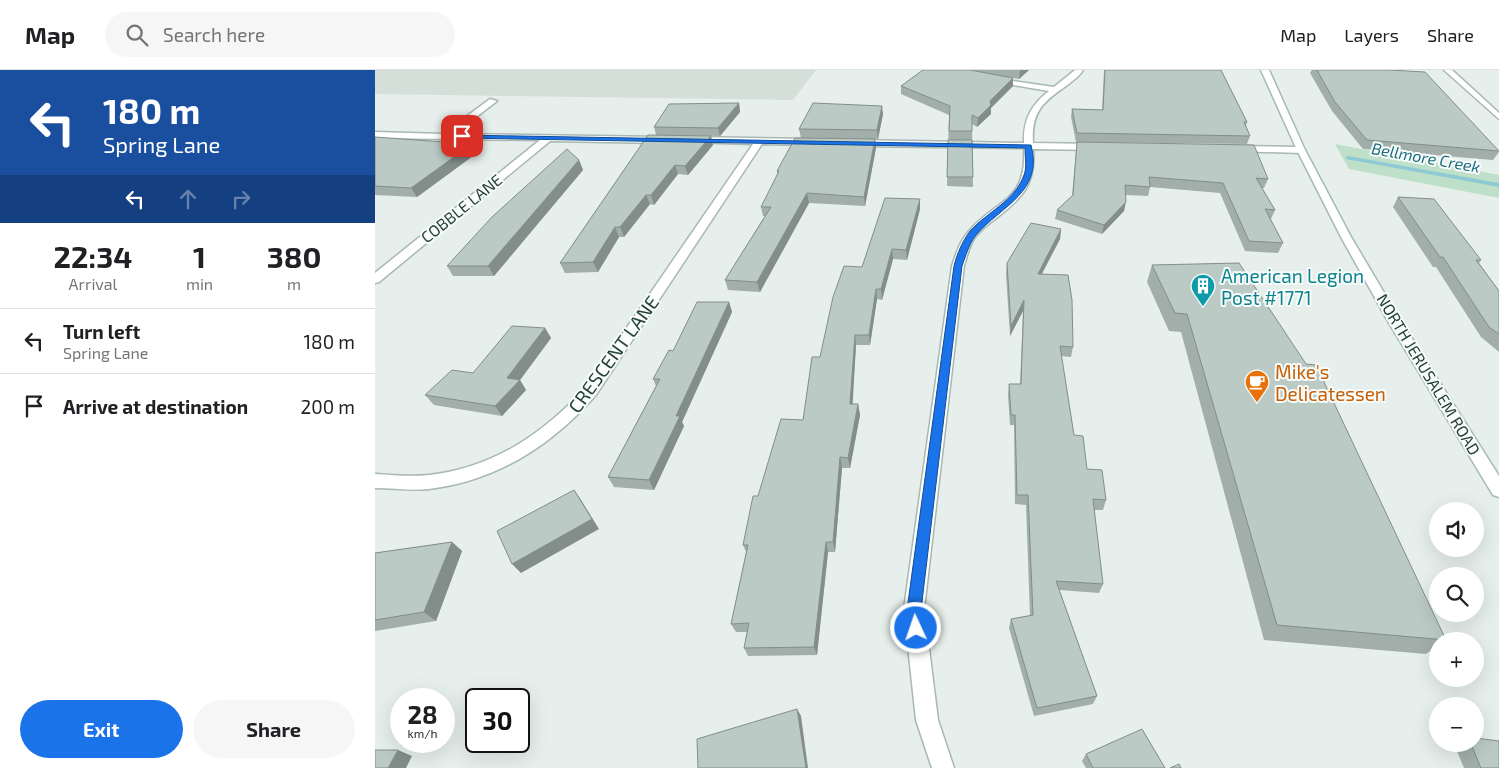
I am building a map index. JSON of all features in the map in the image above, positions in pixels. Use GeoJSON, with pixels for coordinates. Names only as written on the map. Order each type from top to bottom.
{"type":"FeatureCollection","features":[{"type":"Feature","properties":{"kind":"street"},"geometry":{"type":"LineString","coordinates":[[943,768],[927,720],[914,610],[958,266],[963,250],[973,233],[1012,199],[1023,186],[1029,173],[1029,122],[1033,112],[1039,103],[1077,74],[1079,70]]}},
{"type":"Feature","properties":{"kind":"street","name":"NORTH JERUSALEM ROAD"},"geometry":{"type":"LineString","coordinates":[[1265,70],[1301,150],[1341,227],[1424,370],[1499,490]]}},
{"type":"Feature","properties":{"kind":"street"},"geometry":{"type":"LineString","coordinates":[[1448,70],[1499,117]]}},
{"type":"Feature","properties":{"kind":"street"},"geometry":{"type":"LineString","coordinates":[[983,78],[1057,90]]}},
{"type":"Feature","properties":{"kind":"street"},"geometry":{"type":"LineString","coordinates":[[445,136],[493,101]]}},
{"type":"Feature","properties":{"kind":"street"},"geometry":{"type":"LineString","coordinates":[[375,135],[817,143]]}},
{"type":"Feature","properties":{"kind":"street","name":"COBBLE LANE"},"geometry":{"type":"LineString","coordinates":[[375,279],[548,138]]}},
{"type":"Feature","properties":{"kind":"street","name":"CRESCENT LANE"},"geometry":{"type":"LineString","coordinates":[[375,481],[428,482],[470,476],[507,460],[537,443],[573,412],[596,383],[759,142]]}},
{"type":"Feature","properties":{"kind":"street"},"geometry":{"type":"LineString","coordinates":[[845,143],[1107,147]]}},
{"type":"Feature","properties":{"kind":"street"},"geometry":{"type":"LineString","coordinates":[[1223,149],[1301,150]]}},
{"type":"Feature","properties":{"kind":"shaded area"},"geometry":{"type":"Polygon","coordinates":[[[375,70],[816,70],[793,100],[375,94],[375,70]]]}},
{"type":"Feature","properties":{"kind":"green space"},"geometry":{"type":"Polygon","coordinates":[[[1335,144],[1499,175],[1499,198],[1349,169],[1335,144]]]}},
{"type":"Feature","properties":{"kind":"building"},"geometry":{"type":"Polygon","coordinates":[[[923,70],[970,70],[1013,78],[990,101],[991,105],[978,118],[972,115],[972,131],[949,131],[950,106],[901,86],[923,70]]]}},
{"type":"Feature","properties":{"kind":"building"},"geometry":{"type":"Polygon","coordinates":[[[1105,70],[1221,70],[1247,122],[1244,122],[1250,136],[1077,133],[1072,109],[1103,110],[1105,70]]]}},
{"type":"Feature","properties":{"kind":"building"},"geometry":{"type":"Polygon","coordinates":[[[1317,70],[1425,72],[1499,151],[1367,140],[1335,102],[1317,70]]]}},
{"type":"Feature","properties":{"kind":"building"},"geometry":{"type":"Polygon","coordinates":[[[739,103],[718,128],[654,127],[669,104],[739,103]]]}},
{"type":"Feature","properties":{"kind":"building"},"geometry":{"type":"Polygon","coordinates":[[[813,103],[882,106],[877,130],[799,129],[813,103]]]}},
{"type":"Feature","properties":{"kind":"building"},"geometry":{"type":"Polygon","coordinates":[[[648,135],[711,136],[685,166],[675,165],[651,195],[646,195],[620,227],[615,227],[593,262],[560,263],[648,135]]]}},
{"type":"Feature","properties":{"kind":"building"},"geometry":{"type":"Polygon","coordinates":[[[375,137],[472,144],[411,188],[375,186],[375,137]]]}},
{"type":"Feature","properties":{"kind":"building"},"geometry":{"type":"Polygon","coordinates":[[[795,138],[875,139],[864,197],[807,193],[757,282],[725,280],[771,207],[761,207],[779,171],[777,171],[795,138]]]}},
{"type":"Feature","properties":{"kind":"building"},"geometry":{"type":"Polygon","coordinates":[[[948,140],[972,140],[973,177],[947,177],[948,140]]]}},
{"type":"Feature","properties":{"kind":"building"},"geometry":{"type":"Polygon","coordinates":[[[1077,142],[1254,145],[1268,179],[1256,178],[1275,210],[1265,209],[1283,243],[1249,241],[1223,183],[1149,177],[1150,187],[1125,185],[1126,202],[1104,225],[1057,210],[1073,195],[1077,142]]]}},
{"type":"Feature","properties":{"kind":"building"},"geometry":{"type":"Polygon","coordinates":[[[567,149],[579,160],[488,266],[447,266],[492,217],[567,149]]]}},
{"type":"Feature","properties":{"kind":"building"},"geometry":{"type":"Polygon","coordinates":[[[1398,197],[1434,199],[1481,260],[1476,260],[1499,291],[1499,334],[1489,327],[1443,257],[1440,257],[1398,197]]]}},
{"type":"Feature","properties":{"kind":"building"},"geometry":{"type":"Polygon","coordinates":[[[885,198],[920,199],[906,250],[892,249],[881,289],[876,289],[869,335],[855,335],[850,404],[858,404],[848,458],[840,457],[833,542],[826,542],[814,647],[744,648],[749,623],[731,624],[748,545],[743,545],[753,496],[758,496],[781,419],[803,420],[812,357],[820,357],[833,297],[844,266],[862,267],[885,198]]]}},
{"type":"Feature","properties":{"kind":"building"},"geometry":{"type":"Polygon","coordinates":[[[1031,223],[1061,229],[1038,274],[1068,275],[1072,300],[1073,347],[1060,346],[1074,435],[1083,436],[1087,469],[1102,470],[1106,500],[1093,499],[1103,584],[1056,581],[1097,696],[1037,708],[1011,619],[1033,615],[1028,495],[1017,495],[1015,415],[1011,415],[1009,384],[1021,384],[1024,300],[1011,326],[1007,263],[1031,223]]]}},
{"type":"Feature","properties":{"kind":"building"},"geometry":{"type":"Polygon","coordinates":[[[1239,263],[1306,364],[1316,365],[1429,604],[1429,622],[1437,622],[1442,632],[1429,632],[1429,638],[1277,625],[1187,314],[1175,313],[1152,265],[1239,263]]]}},
{"type":"Feature","properties":{"kind":"building"},"geometry":{"type":"Polygon","coordinates":[[[697,302],[729,302],[676,416],[680,416],[649,480],[608,477],[660,379],[653,379],[669,350],[673,351],[697,302]]]}},
{"type":"Feature","properties":{"kind":"building"},"geometry":{"type":"Polygon","coordinates":[[[512,326],[545,328],[507,378],[520,380],[495,406],[425,395],[452,370],[473,373],[512,326]]]}},
{"type":"Feature","properties":{"kind":"building"},"geometry":{"type":"Polygon","coordinates":[[[574,490],[592,519],[512,564],[497,531],[574,490]]]}},
{"type":"Feature","properties":{"kind":"building"},"geometry":{"type":"Polygon","coordinates":[[[452,542],[424,612],[375,620],[375,553],[452,542]]]}},
{"type":"Feature","properties":{"kind":"building"},"geometry":{"type":"Polygon","coordinates":[[[797,709],[806,768],[698,768],[697,739],[797,709]]]}},
{"type":"Feature","properties":{"kind":"building"},"geometry":{"type":"Polygon","coordinates":[[[1142,729],[1165,768],[1093,768],[1086,754],[1142,729]]]}},
{"type":"Feature","properties":{"kind":"building"},"geometry":{"type":"Polygon","coordinates":[[[1484,739],[1499,741],[1499,768],[1481,768],[1474,752],[1484,752],[1484,739]]]}},
{"type":"Feature","properties":{"kind":"building"},"geometry":{"type":"Polygon","coordinates":[[[375,750],[390,750],[390,753],[396,753],[388,768],[375,768],[375,750]]]}},
{"type":"Feature","properties":{"kind":"building"},"geometry":{"type":"Polygon","coordinates":[[[1179,764],[1181,768],[1170,768],[1179,764]]]}},
{"type":"Feature","properties":{"kind":"waterway","name":"Bellmore Creek"},"geometry":{"type":"LineString","coordinates":[[1348,158],[1499,185]]}},
{"type":"Feature","properties":{"kind":"place","name":"American Legion Post #1771"},"geometry":{"type":"Point","coordinates":[1203,307]}},
{"type":"Feature","properties":{"kind":"place","name":"Mike's Delicatessen"},"geometry":{"type":"Point","coordinates":[1257,403]}},
{"type":"Feature","properties":{"kind":"route"},"geometry":{"type":"LineString","coordinates":[[462,136],[1029,146],[1029,173],[1023,186],[1012,199],[973,233],[963,250],[958,266],[914,610],[916,628]]}}]}
